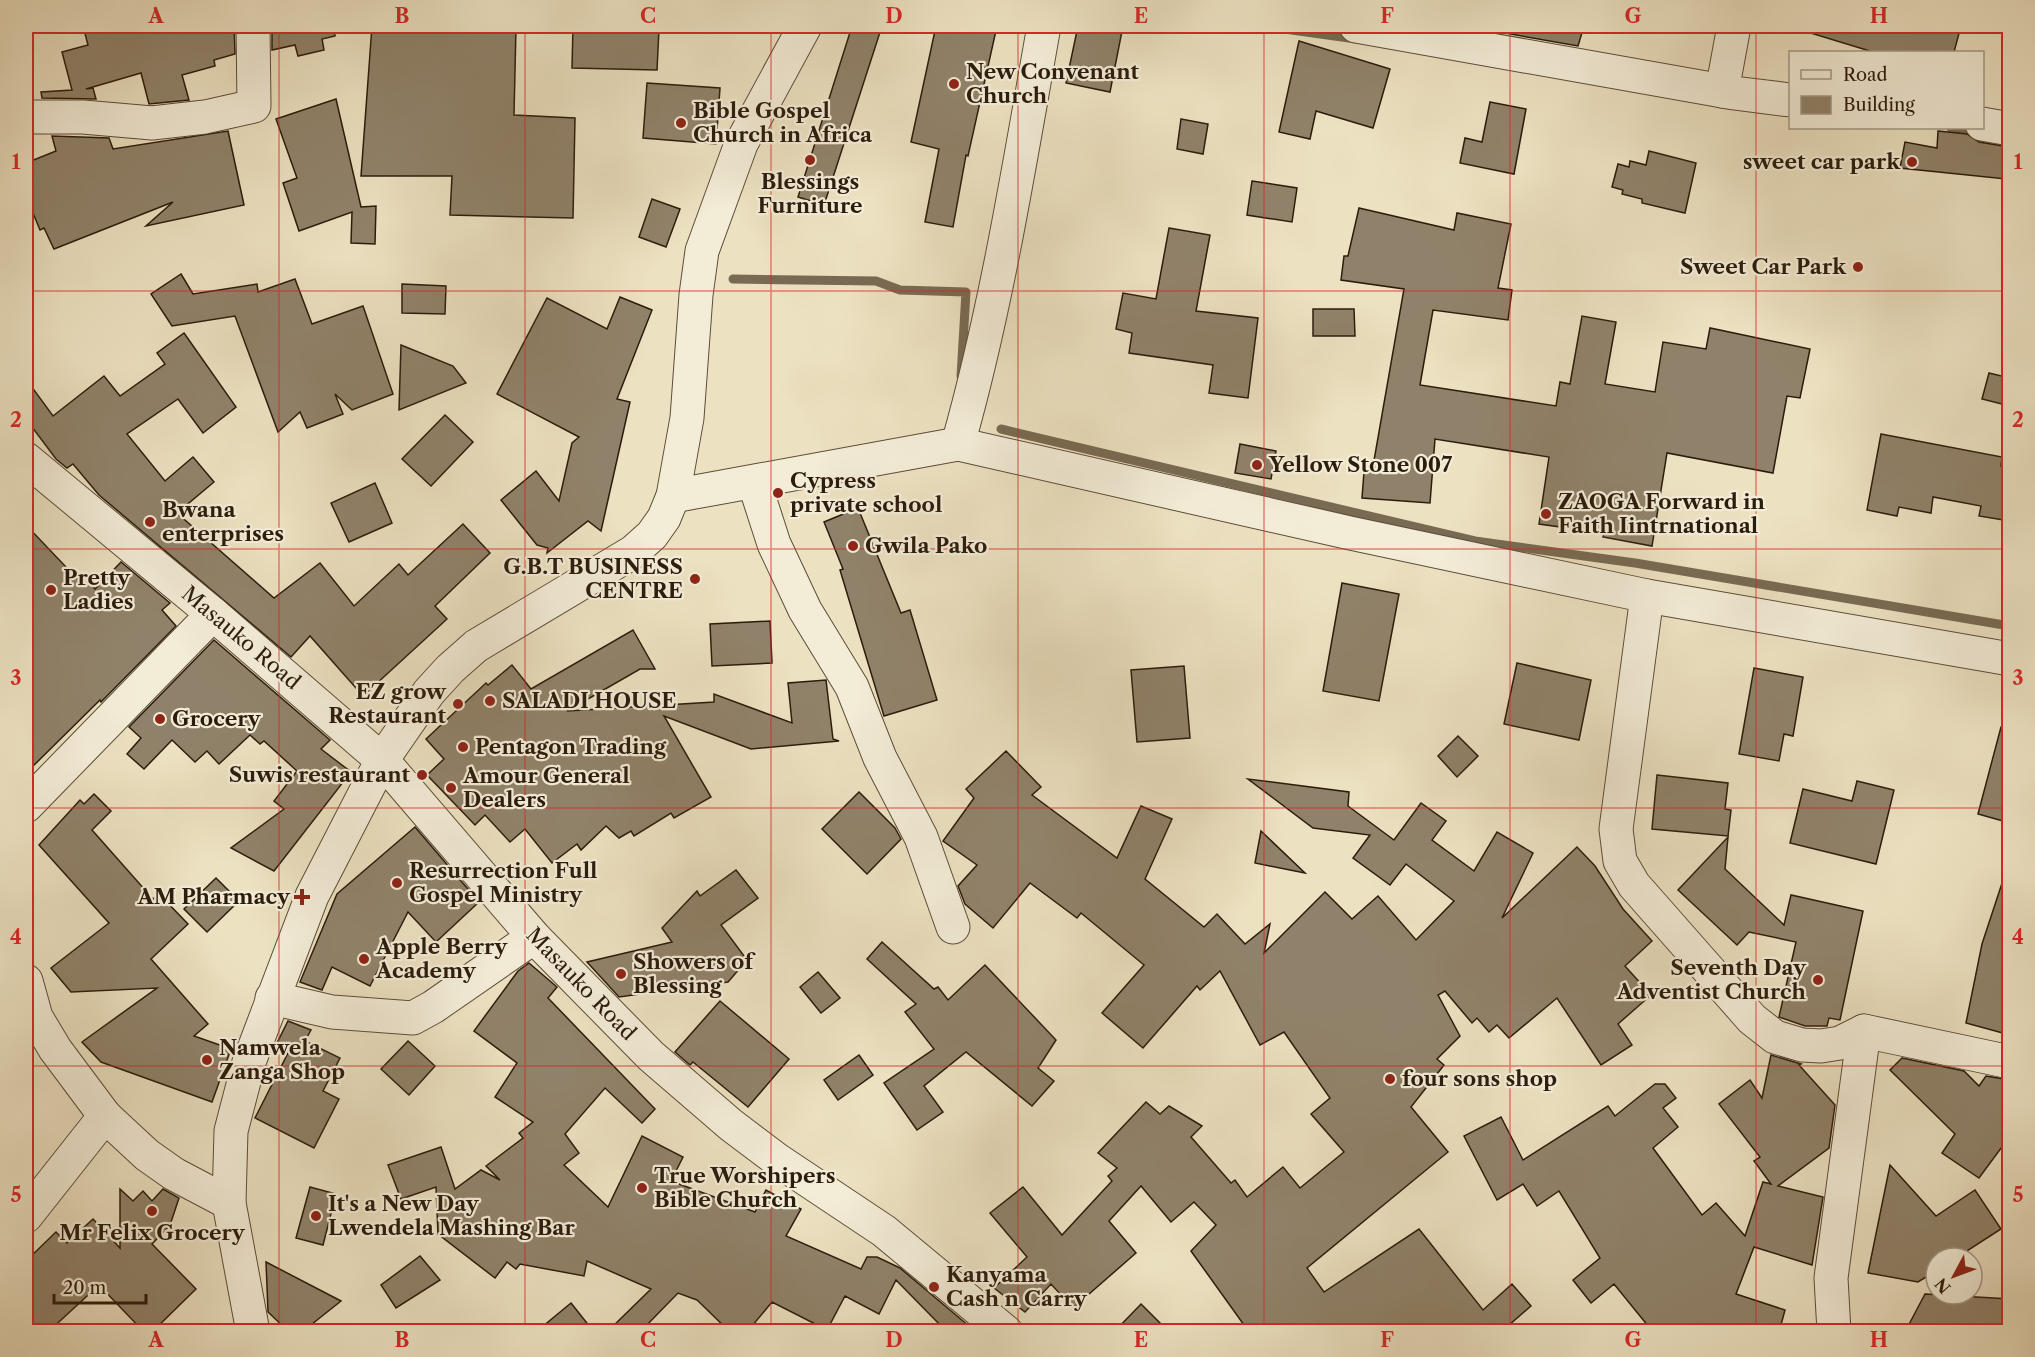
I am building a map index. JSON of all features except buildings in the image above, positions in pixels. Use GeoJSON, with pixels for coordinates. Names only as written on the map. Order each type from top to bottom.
{"type":"FeatureCollection","features":[{"type":"Feature","properties":{"kind":"street"},"geometry":{"type":"LineString","coordinates":[[26,117],[83,117],[152,123],[205,117],[254,106],[253,26]]}},
{"type":"Feature","properties":{"kind":"street"},"geometry":{"type":"LineString","coordinates":[[254,1332],[229,1203],[231,1131],[249,1062],[312,896],[382,760],[429,692],[450,669],[476,646],[633,552],[652,535],[664,518],[673,495],[687,418],[696,294],[702,251],[741,144],[805,26]]}},
{"type":"Feature","properties":{"kind":"street"},"geometry":{"type":"LineString","coordinates":[[958,444],[978,373],[999,282],[1044,26]]}},
{"type":"Feature","properties":{"kind":"street"},"geometry":{"type":"LineString","coordinates":[[1356,26],[1722,91],[1789,100]]}},
{"type":"Feature","properties":{"kind":"street"},"geometry":{"type":"LineString","coordinates":[[1722,91],[1734,26]]}},
{"type":"Feature","properties":{"kind":"street"},"geometry":{"type":"LineString","coordinates":[[1984,124],[2010,129]]}},
{"type":"Feature","properties":{"kind":"street"},"geometry":{"type":"LineString","coordinates":[[673,495],[958,444],[1647,596],[2010,659]]}},
{"type":"Feature","properties":{"kind":"street","name":"Masauko Road"},"geometry":{"type":"LineString","coordinates":[[26,459],[213,614],[382,760],[534,937],[651,1056],[731,1125],[776,1159],[884,1231],[1006,1332]]}},
{"type":"Feature","properties":{"kind":"street"},"geometry":{"type":"LineString","coordinates":[[754,482],[774,544],[805,610],[852,687],[880,758],[921,837],[953,927]]}},
{"type":"Feature","properties":{"kind":"street"},"geometry":{"type":"LineString","coordinates":[[1647,596],[1616,829],[1620,861],[1634,885],[1752,1019],[1775,1037],[1802,1045],[1821,1046],[1840,1043],[1864,1031],[2010,1062]]}},
{"type":"Feature","properties":{"kind":"street"},"geometry":{"type":"LineString","coordinates":[[26,806],[213,614]]}},
{"type":"Feature","properties":{"kind":"street"},"geometry":{"type":"LineString","coordinates":[[272,998],[332,1012],[413,1018],[433,1007],[534,937]]}},
{"type":"Feature","properties":{"kind":"street"},"geometry":{"type":"LineString","coordinates":[[26,981],[36,1017],[55,1049],[105,1116],[147,1155],[174,1174],[229,1203]]}},
{"type":"Feature","properties":{"kind":"street"},"geometry":{"type":"LineString","coordinates":[[1834,1332],[1831,1278],[1864,1031]]}},
{"type":"Feature","properties":{"kind":"street"},"geometry":{"type":"LineString","coordinates":[[26,1216],[105,1116]]}},
{"type":"Feature","properties":{"kind":"waterway"},"geometry":{"type":"LineString","coordinates":[[1264,26],[1356,39]]}},
{"type":"Feature","properties":{"kind":"waterway"},"geometry":{"type":"LineString","coordinates":[[1958,129],[1978,132]]}},
{"type":"Feature","properties":{"kind":"waterway"},"geometry":{"type":"LineString","coordinates":[[733,279],[876,281],[900,290],[966,292],[961,376]]}},
{"type":"Feature","properties":{"kind":"waterway"},"geometry":{"type":"LineString","coordinates":[[1001,429],[1475,541],[1635,563],[2010,626]]}},
{"type":"Feature","properties":{"kind":"place","name":"New Convenant Church"},"geometry":{"type":"Point","coordinates":[954,84]}},
{"type":"Feature","properties":{"kind":"place","name":"Bible Gospel Church in Africa"},"geometry":{"type":"Point","coordinates":[681,123]}},
{"type":"Feature","properties":{"kind":"place","name":"Blessings Furniture"},"geometry":{"type":"Point","coordinates":[810,160]}},
{"type":"Feature","properties":{"kind":"place","name":"sweet car park"},"geometry":{"type":"Point","coordinates":[1912,162]}},
{"type":"Feature","properties":{"kind":"place","name":"Sweet Car Park"},"geometry":{"type":"Point","coordinates":[1858,267]}},
{"type":"Feature","properties":{"kind":"place","name":"Yellow Stone 007"},"geometry":{"type":"Point","coordinates":[1257,465]}},
{"type":"Feature","properties":{"kind":"place","name":"Cypress private school"},"geometry":{"type":"Point","coordinates":[778,493]}},
{"type":"Feature","properties":{"kind":"place","name":"ZAOGA Forward in Faith Iintrnational"},"geometry":{"type":"Point","coordinates":[1546,514]}},
{"type":"Feature","properties":{"kind":"place","name":"Bwana enterprises"},"geometry":{"type":"Point","coordinates":[150,522]}},
{"type":"Feature","properties":{"kind":"place","name":"Gwila Pako"},"geometry":{"type":"Point","coordinates":[853,546]}},
{"type":"Feature","properties":{"kind":"place","name":"G.B.T BUSINESS CENTRE"},"geometry":{"type":"Point","coordinates":[695,579]}},
{"type":"Feature","properties":{"kind":"place","name":"Pretty Ladies"},"geometry":{"type":"Point","coordinates":[51,590]}},
{"type":"Feature","properties":{"kind":"place","name":"SALADI HOUSE"},"geometry":{"type":"Point","coordinates":[490,701]}},
{"type":"Feature","properties":{"kind":"place","name":"EZ grow Restaurant"},"geometry":{"type":"Point","coordinates":[458,704]}},
{"type":"Feature","properties":{"kind":"place","name":"Grocery"},"geometry":{"type":"Point","coordinates":[160,719]}},
{"type":"Feature","properties":{"kind":"place","name":"Pentagon Trading"},"geometry":{"type":"Point","coordinates":[463,747]}},
{"type":"Feature","properties":{"kind":"place","name":"Suwis restaurant"},"geometry":{"type":"Point","coordinates":[422,775]}},
{"type":"Feature","properties":{"kind":"place","name":"Amour General Dealers"},"geometry":{"type":"Point","coordinates":[451,788]}},
{"type":"Feature","properties":{"kind":"place","name":"Resurrection Full Gospel Ministry"},"geometry":{"type":"Point","coordinates":[397,883]}},
{"type":"Feature","properties":{"kind":"place","name":"AM Pharmacy"},"geometry":{"type":"Point","coordinates":[302,897]}},
{"type":"Feature","properties":{"kind":"place","name":"Apple Berry Academy"},"geometry":{"type":"Point","coordinates":[364,959]}},
{"type":"Feature","properties":{"kind":"place","name":"Showers of Blessing"},"geometry":{"type":"Point","coordinates":[621,974]}},
{"type":"Feature","properties":{"kind":"place","name":"Seventh Day Adventist Church"},"geometry":{"type":"Point","coordinates":[1818,980]}},
{"type":"Feature","properties":{"kind":"place","name":"Namwela Zanga Shop"},"geometry":{"type":"Point","coordinates":[207,1060]}},
{"type":"Feature","properties":{"kind":"place","name":"four sons shop"},"geometry":{"type":"Point","coordinates":[1390,1079]}},
{"type":"Feature","properties":{"kind":"place","name":"True Worshipers Bible Church"},"geometry":{"type":"Point","coordinates":[642,1188]}},
{"type":"Feature","properties":{"kind":"place","name":"Mr Felix Grocery"},"geometry":{"type":"Point","coordinates":[152,1211]}},
{"type":"Feature","properties":{"kind":"place","name":"It's a New Day Lwendela Mashing Bar"},"geometry":{"type":"Point","coordinates":[316,1216]}},
{"type":"Feature","properties":{"kind":"place","name":"Kanyama Cash n Carry"},"geometry":{"type":"Point","coordinates":[934,1287]}}]}
